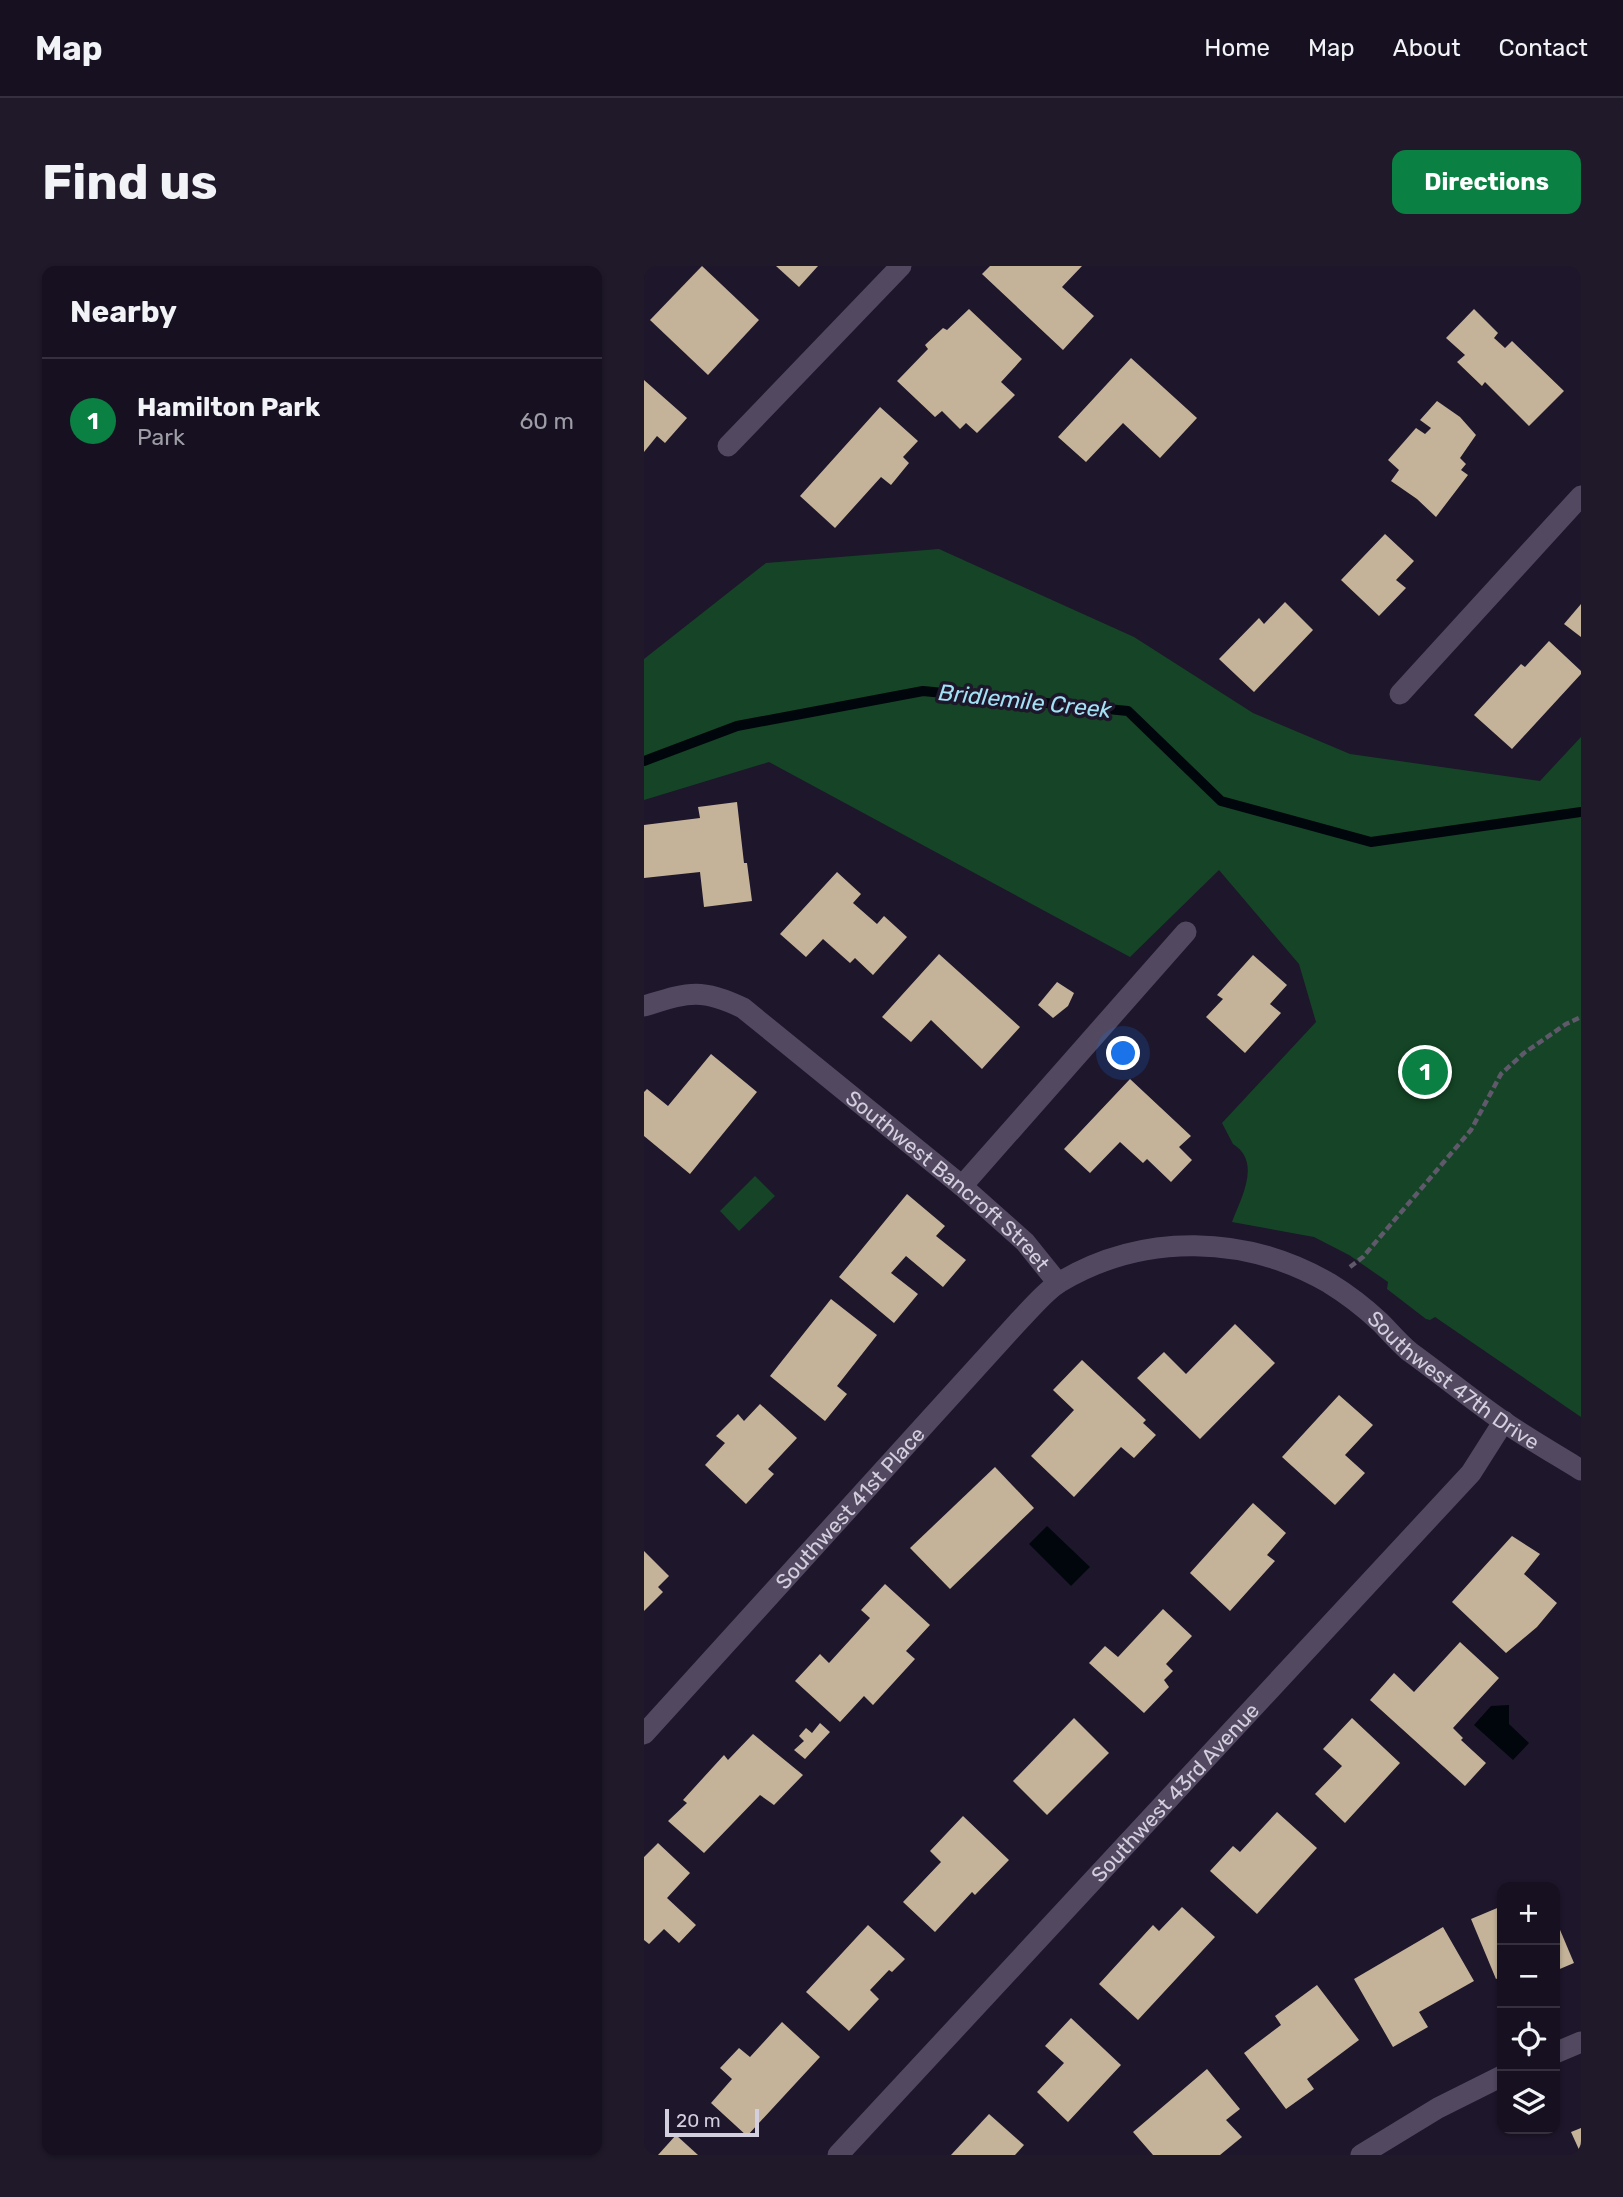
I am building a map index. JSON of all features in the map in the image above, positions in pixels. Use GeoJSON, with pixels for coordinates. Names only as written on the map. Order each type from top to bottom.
{"type":"FeatureCollection","features":[{"type":"Feature","properties":{"kind":"street"},"geometry":{"type":"LineString","coordinates":[[729,446],[901,266]]}},
{"type":"Feature","properties":{"kind":"street"},"geometry":{"type":"LineString","coordinates":[[1400,694],[1581,496]]}},
{"type":"Feature","properties":{"kind":"street"},"geometry":{"type":"LineString","coordinates":[[962,1186],[1186,932]]}},
{"type":"Feature","properties":{"kind":"street","name":"Southwest Bancroft Street"},"geometry":{"type":"LineString","coordinates":[[644,1006],[680,995],[702,993],[720,997],[743,1008],[962,1186],[1025,1242],[1058,1283],[1090,1267],[1139,1252],[1223,1246],[1256,1252],[1330,1284]]}},
{"type":"Feature","properties":{"kind":"street","name":"Southwest 41st Place"},"geometry":{"type":"LineString","coordinates":[[644,1734],[1018,1322],[1058,1283]]}},
{"type":"Feature","properties":{"kind":"street","name":"Southwest 47th Drive"},"geometry":{"type":"LineString","coordinates":[[1330,1284],[1379,1322],[1405,1348],[1504,1421],[1581,1469]]}},
{"type":"Feature","properties":{"kind":"street","name":"Southwest 43rd Avenue"},"geometry":{"type":"LineString","coordinates":[[838,2155],[1471,1473],[1504,1421]]}},
{"type":"Feature","properties":{"kind":"street"},"geometry":{"type":"LineString","coordinates":[[1560,2051],[1581,2042]]}},
{"type":"Feature","properties":{"kind":"street"},"geometry":{"type":"LineString","coordinates":[[1361,2155],[1438,2108],[1497,2078]]}},
{"type":"Feature","properties":{"kind":"path"},"geometry":{"type":"LineString","coordinates":[[1330,1284],[1363,1257],[1471,1130],[1501,1074],[1524,1053],[1581,1017]]}},
{"type":"Feature","properties":{"kind":"green space"},"geometry":{"type":"Polygon","coordinates":[[[939,549],[1134,637],[1253,713],[1350,754],[1540,781],[1581,737],[1581,1417],[1435,1317],[1426,1319],[1387,1289],[1388,1282],[1349,1255],[1314,1237],[1232,1222],[1244,1192],[1248,1170],[1242,1152],[1233,1144],[1222,1123],[1316,1022],[1299,964],[1219,870],[1130,957],[769,762],[644,800],[644,659],[766,563],[939,549]]]}},
{"type":"Feature","properties":{"kind":"green space"},"geometry":{"type":"Polygon","coordinates":[[[755,1176],[775,1196],[739,1231],[720,1211],[755,1176]]]}},
{"type":"Feature","properties":{"kind":"shaded area"},"geometry":{"type":"Polygon","coordinates":[[[1047,1526],[1090,1567],[1071,1586],[1029,1544],[1047,1526]]]}},
{"type":"Feature","properties":{"kind":"shaded area"},"geometry":{"type":"Polygon","coordinates":[[[1509,1705],[1509,1724],[1529,1743],[1513,1760],[1474,1725],[1491,1706],[1509,1705]]]}},
{"type":"Feature","properties":{"kind":"building"},"geometry":{"type":"Polygon","coordinates":[[[702,266],[759,320],[708,375],[650,320],[702,266]]]}},
{"type":"Feature","properties":{"kind":"building"},"geometry":{"type":"Polygon","coordinates":[[[776,266],[818,266],[799,287],[776,266]]]}},
{"type":"Feature","properties":{"kind":"building"},"geometry":{"type":"Polygon","coordinates":[[[990,266],[1082,266],[1062,287],[1094,316],[1063,350],[982,274],[990,266]]]}},
{"type":"Feature","properties":{"kind":"building"},"geometry":{"type":"Polygon","coordinates":[[[969,309],[1022,359],[1001,382],[1015,395],[977,433],[966,423],[960,429],[942,411],[935,417],[897,381],[928,349],[925,345],[943,328],[947,330],[969,309]]]}},
{"type":"Feature","properties":{"kind":"building"},"geometry":{"type":"Polygon","coordinates":[[[1474,309],[1498,333],[1494,338],[1505,348],[1512,341],[1564,391],[1529,426],[1485,382],[1482,386],[1457,362],[1465,355],[1446,338],[1474,309]]]}},
{"type":"Feature","properties":{"kind":"building"},"geometry":{"type":"Polygon","coordinates":[[[1131,358],[1197,418],[1160,458],[1123,423],[1086,462],[1058,437],[1131,358]]]}},
{"type":"Feature","properties":{"kind":"building"},"geometry":{"type":"Polygon","coordinates":[[[644,380],[687,418],[665,443],[657,436],[644,452],[644,380]]]}},
{"type":"Feature","properties":{"kind":"building"},"geometry":{"type":"Polygon","coordinates":[[[1437,401],[1460,417],[1476,435],[1460,458],[1466,464],[1461,470],[1468,475],[1436,517],[1417,499],[1391,481],[1399,470],[1388,460],[1416,428],[1425,434],[1431,428],[1420,420],[1437,401]]]}},
{"type":"Feature","properties":{"kind":"building"},"geometry":{"type":"Polygon","coordinates":[[[880,407],[918,441],[903,457],[909,463],[891,485],[881,477],[835,528],[800,496],[880,407]]]}},
{"type":"Feature","properties":{"kind":"building"},"geometry":{"type":"Polygon","coordinates":[[[1385,534],[1414,561],[1396,580],[1406,588],[1379,616],[1341,580],[1385,534]]]}},
{"type":"Feature","properties":{"kind":"building"},"geometry":{"type":"Polygon","coordinates":[[[1285,602],[1313,630],[1254,692],[1219,659],[1259,618],[1264,624],[1285,602]]]}},
{"type":"Feature","properties":{"kind":"building"},"geometry":{"type":"Polygon","coordinates":[[[1581,604],[1581,637],[1564,624],[1581,604]]]}},
{"type":"Feature","properties":{"kind":"building"},"geometry":{"type":"Polygon","coordinates":[[[1549,641],[1581,674],[1512,749],[1474,715],[1521,664],[1525,667],[1549,641]]]}},
{"type":"Feature","properties":{"kind":"building"},"geometry":{"type":"Polygon","coordinates":[[[737,802],[744,863],[747,863],[752,901],[704,907],[700,872],[644,878],[644,825],[700,818],[698,807],[737,802]]]}},
{"type":"Feature","properties":{"kind":"building"},"geometry":{"type":"Polygon","coordinates":[[[837,872],[861,894],[853,903],[877,924],[884,916],[907,937],[873,975],[855,958],[850,963],[823,939],[806,957],[780,934],[837,872]]]}},
{"type":"Feature","properties":{"kind":"building"},"geometry":{"type":"Polygon","coordinates":[[[939,954],[1020,1027],[982,1069],[931,1020],[911,1042],[882,1017],[939,954]]]}},
{"type":"Feature","properties":{"kind":"building"},"geometry":{"type":"Polygon","coordinates":[[[1253,955],[1287,985],[1270,1004],[1281,1013],[1245,1053],[1206,1017],[1223,999],[1217,995],[1253,955]]]}},
{"type":"Feature","properties":{"kind":"building"},"geometry":{"type":"Polygon","coordinates":[[[1057,982],[1074,993],[1068,1006],[1053,1018],[1038,1005],[1057,982]]]}},
{"type":"Feature","properties":{"kind":"building"},"geometry":{"type":"Polygon","coordinates":[[[711,1054],[757,1092],[690,1174],[644,1136],[644,1092],[647,1089],[668,1106],[711,1054]]]}},
{"type":"Feature","properties":{"kind":"building"},"geometry":{"type":"Polygon","coordinates":[[[1130,1079],[1191,1136],[1179,1147],[1192,1160],[1171,1182],[1147,1159],[1143,1163],[1120,1142],[1090,1173],[1064,1149],[1130,1079]]]}},
{"type":"Feature","properties":{"kind":"building"},"geometry":{"type":"Polygon","coordinates":[[[907,1194],[945,1226],[936,1236],[966,1260],[943,1287],[906,1256],[891,1273],[918,1294],[894,1323],[839,1277],[907,1194]]]}},
{"type":"Feature","properties":{"kind":"building"},"geometry":{"type":"Polygon","coordinates":[[[831,1299],[877,1335],[837,1386],[847,1394],[825,1421],[770,1376],[831,1299]]]}},
{"type":"Feature","properties":{"kind":"building"},"geometry":{"type":"Polygon","coordinates":[[[1235,1324],[1275,1363],[1200,1439],[1137,1378],[1164,1352],[1186,1374],[1235,1324]]]}},
{"type":"Feature","properties":{"kind":"building"},"geometry":{"type":"Polygon","coordinates":[[[1082,1360],[1146,1420],[1143,1423],[1156,1435],[1134,1458],[1121,1447],[1074,1497],[1031,1456],[1074,1410],[1053,1390],[1082,1360]]]}},
{"type":"Feature","properties":{"kind":"building"},"geometry":{"type":"Polygon","coordinates":[[[1339,1395],[1373,1425],[1345,1455],[1365,1473],[1335,1505],[1282,1457],[1339,1395]]]}},
{"type":"Feature","properties":{"kind":"building"},"geometry":{"type":"Polygon","coordinates":[[[760,1404],[797,1438],[768,1469],[774,1474],[746,1504],[705,1465],[725,1443],[716,1436],[738,1414],[744,1421],[760,1404]]]}},
{"type":"Feature","properties":{"kind":"building"},"geometry":{"type":"Polygon","coordinates":[[[995,1467],[1034,1508],[950,1589],[910,1548],[995,1467]]]}},
{"type":"Feature","properties":{"kind":"building"},"geometry":{"type":"Polygon","coordinates":[[[1253,1503],[1286,1533],[1267,1555],[1275,1561],[1230,1611],[1190,1573],[1253,1503]]]}},
{"type":"Feature","properties":{"kind":"building"},"geometry":{"type":"Polygon","coordinates":[[[1512,1536],[1540,1554],[1524,1574],[1557,1603],[1537,1627],[1506,1653],[1452,1602],[1512,1536]]]}},
{"type":"Feature","properties":{"kind":"building"},"geometry":{"type":"Polygon","coordinates":[[[644,1551],[669,1576],[658,1587],[663,1592],[644,1611],[644,1551]]]}},
{"type":"Feature","properties":{"kind":"building"},"geometry":{"type":"Polygon","coordinates":[[[885,1584],[930,1625],[906,1651],[915,1659],[873,1705],[864,1696],[840,1722],[795,1681],[820,1654],[829,1663],[870,1618],[861,1610],[885,1584]]]}},
{"type":"Feature","properties":{"kind":"building"},"geometry":{"type":"Polygon","coordinates":[[[1163,1609],[1192,1636],[1166,1664],[1173,1671],[1164,1680],[1169,1687],[1144,1713],[1089,1663],[1105,1646],[1118,1657],[1163,1609]]]}},
{"type":"Feature","properties":{"kind":"building"},"geometry":{"type":"Polygon","coordinates":[[[1460,1642],[1499,1678],[1453,1728],[1463,1738],[1461,1740],[1486,1763],[1465,1786],[1370,1700],[1394,1673],[1414,1692],[1460,1642]]]}},
{"type":"Feature","properties":{"kind":"building"},"geometry":{"type":"Polygon","coordinates":[[[1074,1718],[1109,1753],[1047,1815],[1013,1781],[1074,1718]]]}},
{"type":"Feature","properties":{"kind":"building"},"geometry":{"type":"Polygon","coordinates":[[[1352,1718],[1400,1763],[1345,1823],[1315,1794],[1342,1766],[1323,1749],[1352,1718]]]}},
{"type":"Feature","properties":{"kind":"building"},"geometry":{"type":"Polygon","coordinates":[[[820,1723],[830,1732],[805,1759],[794,1750],[804,1741],[799,1736],[806,1728],[812,1733],[820,1723]]]}},
{"type":"Feature","properties":{"kind":"building"},"geometry":{"type":"Polygon","coordinates":[[[753,1734],[803,1775],[774,1805],[760,1795],[704,1853],[668,1821],[687,1803],[683,1800],[724,1755],[728,1760],[753,1734]]]}},
{"type":"Feature","properties":{"kind":"building"},"geometry":{"type":"Polygon","coordinates":[[[1277,1812],[1317,1848],[1257,1914],[1210,1871],[1233,1846],[1240,1852],[1277,1812]]]}},
{"type":"Feature","properties":{"kind":"building"},"geometry":{"type":"Polygon","coordinates":[[[963,1816],[1009,1860],[975,1895],[972,1892],[935,1932],[903,1902],[941,1862],[930,1851],[963,1816]]]}},
{"type":"Feature","properties":{"kind":"building"},"geometry":{"type":"Polygon","coordinates":[[[658,1843],[690,1873],[667,1898],[696,1925],[679,1943],[664,1929],[649,1944],[644,1940],[644,1857],[658,1843]]]}},
{"type":"Feature","properties":{"kind":"building"},"geometry":{"type":"Polygon","coordinates":[[[1182,1907],[1215,1937],[1138,2020],[1099,1984],[1153,1925],[1159,1931],[1182,1907]]]}},
{"type":"Feature","properties":{"kind":"building"},"geometry":{"type":"Polygon","coordinates":[[[1497,1908],[1496,1979],[1471,1919],[1497,1908]]]}},
{"type":"Feature","properties":{"kind":"building"},"geometry":{"type":"Polygon","coordinates":[[[868,1925],[905,1959],[892,1972],[889,1970],[870,1990],[879,1999],[849,2031],[806,1992],[868,1925]]]}},
{"type":"Feature","properties":{"kind":"building"},"geometry":{"type":"Polygon","coordinates":[[[1443,1927],[1474,1981],[1419,2012],[1428,2027],[1393,2047],[1354,1979],[1443,1927]]]}},
{"type":"Feature","properties":{"kind":"building"},"geometry":{"type":"Polygon","coordinates":[[[1560,1930],[1574,1963],[1560,1969],[1560,1930]]]}},
{"type":"Feature","properties":{"kind":"building"},"geometry":{"type":"Polygon","coordinates":[[[1317,1985],[1359,2040],[1307,2079],[1314,2089],[1286,2109],[1244,2053],[1281,2025],[1275,2016],[1317,1985]]]}},
{"type":"Feature","properties":{"kind":"building"},"geometry":{"type":"Polygon","coordinates":[[[1071,2018],[1121,2065],[1068,2122],[1037,2092],[1064,2063],[1045,2046],[1071,2018]]]}},
{"type":"Feature","properties":{"kind":"building"},"geometry":{"type":"Polygon","coordinates":[[[782,2022],[820,2057],[747,2136],[711,2103],[732,2079],[720,2068],[739,2048],[750,2057],[782,2022]]]}},
{"type":"Feature","properties":{"kind":"building"},"geometry":{"type":"Polygon","coordinates":[[[1207,2069],[1240,2109],[1226,2120],[1242,2137],[1220,2155],[1153,2155],[1133,2132],[1207,2069]]]}},
{"type":"Feature","properties":{"kind":"building"},"geometry":{"type":"Polygon","coordinates":[[[989,2114],[1024,2145],[1015,2155],[951,2155],[989,2114]]]}},
{"type":"Feature","properties":{"kind":"building"},"geometry":{"type":"Polygon","coordinates":[[[1581,2128],[1581,2154],[1571,2132],[1581,2128]]]}},
{"type":"Feature","properties":{"kind":"building"},"geometry":{"type":"Polygon","coordinates":[[[676,2135],[698,2155],[658,2155],[676,2135]]]}},
{"type":"Feature","properties":{"kind":"waterway","name":"Bridlemile Creek"},"geometry":{"type":"LineString","coordinates":[[644,761],[737,726],[923,691],[1128,711],[1221,801],[1371,842],[1581,812]]}},
{"type":"Feature","properties":{"kind":"place","name":"Hamilton Park"},"geometry":{"type":"Point","coordinates":[1425,1072]}}]}
